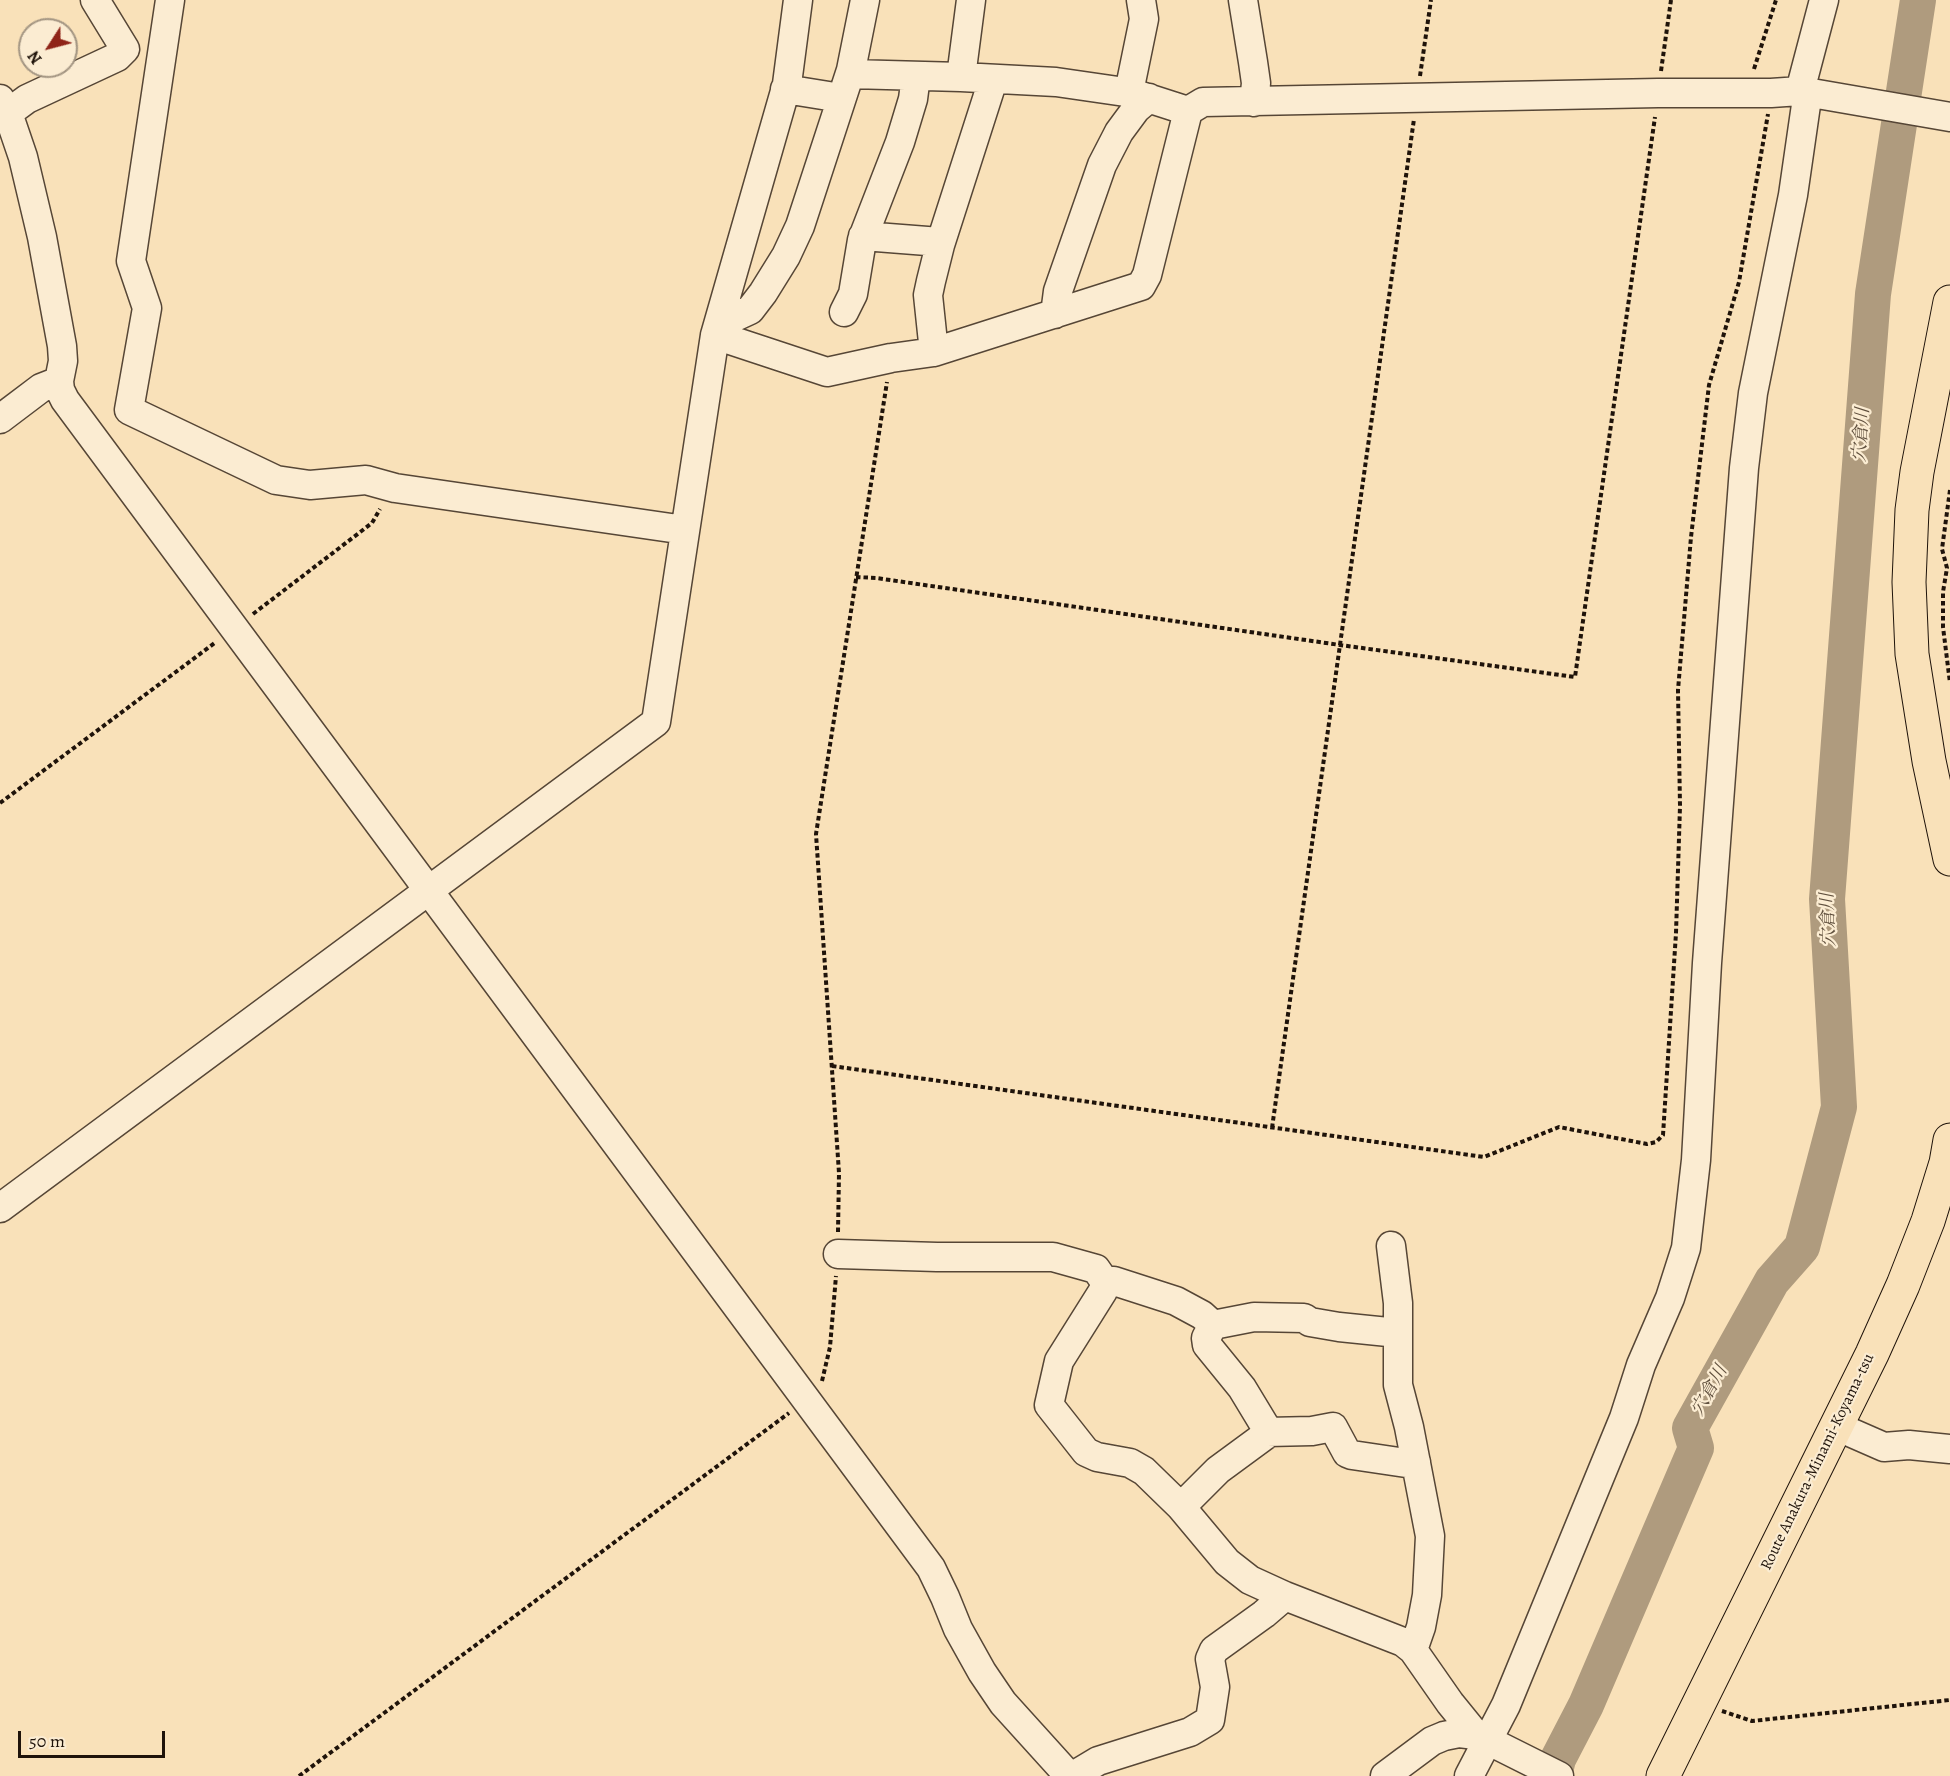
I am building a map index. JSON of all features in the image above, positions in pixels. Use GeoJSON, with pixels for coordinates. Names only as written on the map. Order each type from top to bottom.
{"type":"FeatureCollection","features":[{"type":"Feature","properties":{"kind":"main road"},"geometry":{"type":"LineString","coordinates":[[1950,302],[1917,472],[1909,582],[1912,654],[1929,761],[1950,859]]}},
{"type":"Feature","properties":{"kind":"main road","name":"Route Anakura-Minami-Koyama-tsu"},"geometry":{"type":"LineString","coordinates":[[1663,1776],[1903,1285],[1928,1221],[1946,1163],[1950,1140]]}},
{"type":"Feature","properties":{"kind":"street"},"geometry":{"type":"LineString","coordinates":[[95,0],[125,49]]}},
{"type":"Feature","properties":{"kind":"street"},"geometry":{"type":"LineString","coordinates":[[170,0],[131,261],[147,308],[129,410],[276,480],[310,485],[366,480],[395,488],[685,530]]}},
{"type":"Feature","properties":{"kind":"street"},"geometry":{"type":"LineString","coordinates":[[0,1208],[656,722],[718,327],[785,89],[798,0]]}},
{"type":"Feature","properties":{"kind":"street"},"geometry":{"type":"LineString","coordinates":[[718,327],[750,310],[786,256],[800,226],[845,86],[865,0]]}},
{"type":"Feature","properties":{"kind":"street"},"geometry":{"type":"LineString","coordinates":[[961,77],[971,0]]}},
{"type":"Feature","properties":{"kind":"street"},"geometry":{"type":"LineString","coordinates":[[1055,314],[1058,291],[1102,165],[1119,132],[1136,109],[1144,19],[1141,0]]}},
{"type":"Feature","properties":{"kind":"street"},"geometry":{"type":"LineString","coordinates":[[1243,0],[1254,62],[1256,84],[1254,102]]}},
{"type":"Feature","properties":{"kind":"street"},"geometry":{"type":"LineString","coordinates":[[1469,1776],[1485,1739],[1506,1705],[1624,1418],[1641,1365],[1670,1298],[1686,1248],[1696,1160],[1707,963],[1743,468],[1754,393],[1793,195],[1824,0]]}},
{"type":"Feature","properties":{"kind":"street"},"geometry":{"type":"LineString","coordinates":[[163,46],[148,45],[125,49],[117,57],[27,99],[4,106],[30,180],[42,237],[62,346],[63,361],[58,381],[60,390],[76,417],[931,1568],[958,1629],[982,1672],[1003,1703],[1071,1776],[1098,1761],[1190,1732],[1210,1720],[1215,1687],[1210,1659],[1214,1650],[1285,1596]]}},
{"type":"Feature","properties":{"kind":"street"},"geometry":{"type":"LineString","coordinates":[[785,89],[845,86],[916,76],[1056,82],[1139,95],[1188,111]]}},
{"type":"Feature","properties":{"kind":"street"},"geometry":{"type":"LineString","coordinates":[[844,312],[853,294],[863,236],[900,142],[913,99],[916,76]]}},
{"type":"Feature","properties":{"kind":"street"},"geometry":{"type":"LineString","coordinates":[[934,352],[928,295],[940,242],[993,80]]}},
{"type":"Feature","properties":{"kind":"street"},"geometry":{"type":"LineString","coordinates":[[718,327],[826,372],[891,358],[934,352],[1141,286],[1147,274],[1188,111],[1203,102],[1808,91],[1950,117]]}},
{"type":"Feature","properties":{"kind":"street"},"geometry":{"type":"LineString","coordinates":[[863,236],[940,242]]}},
{"type":"Feature","properties":{"kind":"street"},"geometry":{"type":"LineString","coordinates":[[0,418],[41,388],[58,381]]}},
{"type":"Feature","properties":{"kind":"street"},"geometry":{"type":"LineString","coordinates":[[1391,1246],[1398,1303],[1398,1385],[1430,1536],[1427,1594],[1421,1627],[1413,1650]]}},
{"type":"Feature","properties":{"kind":"street"},"geometry":{"type":"LineString","coordinates":[[838,1254],[1053,1257],[1096,1269],[1105,1282],[1103,1291],[1059,1361],[1049,1405],[1086,1452],[1097,1457],[1130,1463],[1144,1470],[1182,1507],[1227,1562],[1250,1580],[1403,1642],[1413,1650],[1450,1703],[1485,1739]]}},
{"type":"Feature","properties":{"kind":"street"},"geometry":{"type":"LineString","coordinates":[[1105,1282],[1114,1281],[1176,1301],[1213,1325]]}},
{"type":"Feature","properties":{"kind":"street"},"geometry":{"type":"LineString","coordinates":[[1213,1325],[1254,1317],[1304,1318],[1310,1322],[1339,1328],[1398,1333]]}},
{"type":"Feature","properties":{"kind":"street"},"geometry":{"type":"LineString","coordinates":[[1213,1325],[1206,1338],[1207,1345],[1242,1388],[1267,1432]]}},
{"type":"Feature","properties":{"kind":"street"},"geometry":{"type":"LineString","coordinates":[[1836,1426],[1884,1447],[1909,1445],[1950,1449]]}},
{"type":"Feature","properties":{"kind":"street"},"geometry":{"type":"LineString","coordinates":[[1267,1432],[1312,1431],[1333,1427],[1347,1453],[1406,1463],[1416,1462]]}},
{"type":"Feature","properties":{"kind":"street"},"geometry":{"type":"LineString","coordinates":[[1182,1507],[1218,1470],[1262,1439],[1267,1432]]}},
{"type":"Feature","properties":{"kind":"street"},"geometry":{"type":"LineString","coordinates":[[1385,1776],[1432,1741],[1459,1733],[1485,1739],[1560,1776]]}},
{"type":"Feature","properties":{"kind":"path"},"geometry":{"type":"LineString","coordinates":[[1272,1128],[1431,0]]}},
{"type":"Feature","properties":{"kind":"path"},"geometry":{"type":"LineString","coordinates":[[856,577],[1575,676],[1671,0]]}},
{"type":"Feature","properties":{"kind":"path"},"geometry":{"type":"LineString","coordinates":[[832,1066],[1484,1157],[1559,1127],[1647,1144],[1656,1142],[1663,1135],[1676,933],[1680,806],[1678,690],[1691,537],[1709,385],[1739,282],[1759,93],[1776,0]]}},
{"type":"Feature","properties":{"kind":"path"},"geometry":{"type":"LineString","coordinates":[[299,1776],[806,1401],[822,1381],[830,1347],[838,1254],[839,1173],[816,834],[891,358]]}},
{"type":"Feature","properties":{"kind":"path"},"geometry":{"type":"LineString","coordinates":[[0,803],[372,523],[379,512],[388,485]]}},
{"type":"Feature","properties":{"kind":"path"},"geometry":{"type":"LineString","coordinates":[[1950,490],[1942,549],[1948,568],[1943,592],[1943,627],[1950,683]]}},
{"type":"Feature","properties":{"kind":"path"},"geometry":{"type":"LineString","coordinates":[[1700,1701],[1752,1721],[1950,1700]]}},
{"type":"Feature","properties":{"kind":"waterway","name":"穴倉川"},"geometry":{"type":"LineString","coordinates":[[1554,1776],[1558,1759],[1586,1705],[1696,1448],[1690,1428],[1772,1281],[1802,1247],[1839,1107],[1827,899],[1873,294],[1918,0]]}}]}
